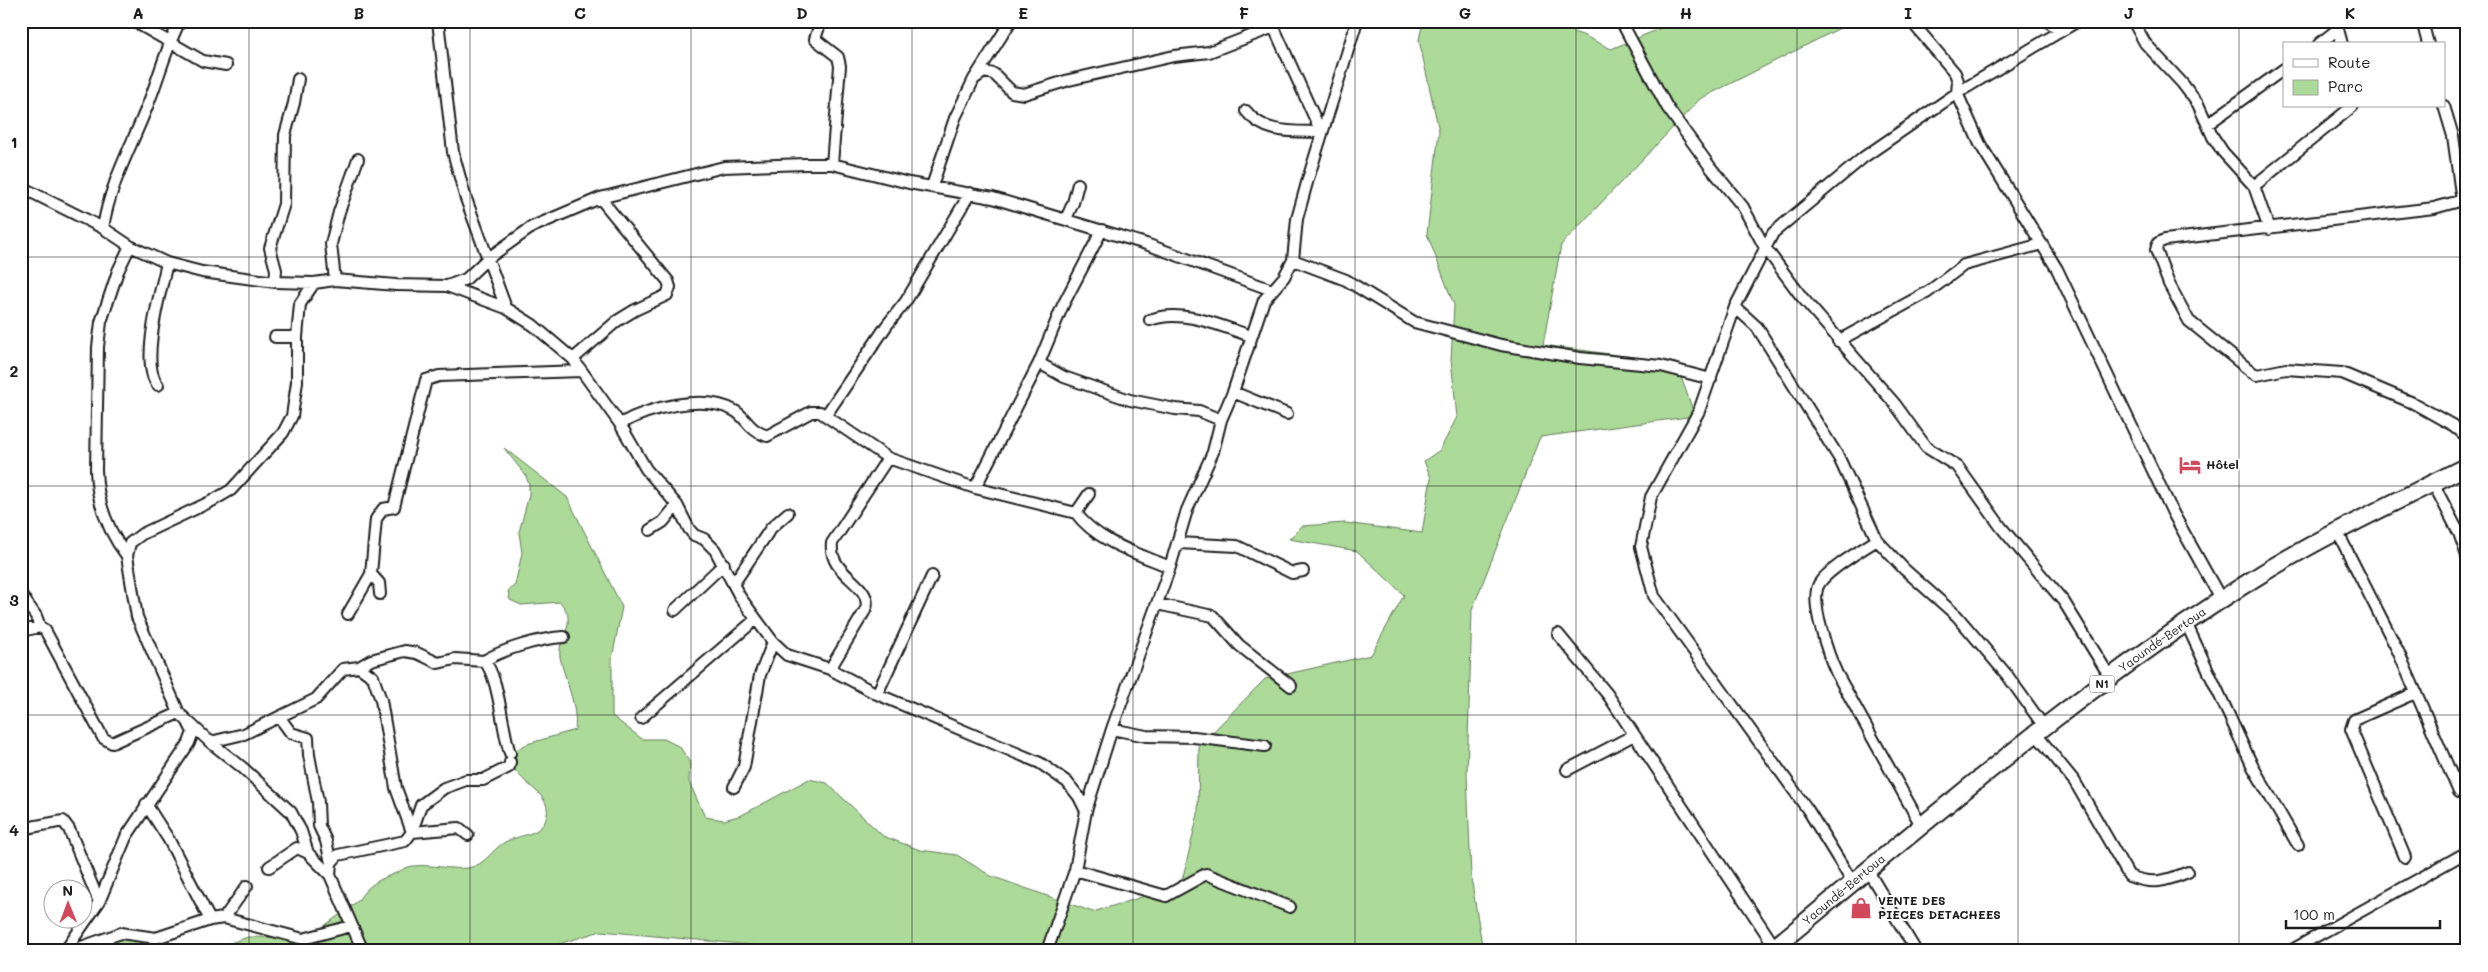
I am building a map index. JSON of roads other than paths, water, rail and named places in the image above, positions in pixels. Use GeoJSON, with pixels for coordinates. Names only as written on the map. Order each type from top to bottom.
{"type":"FeatureCollection","features":[{"type":"Feature","properties":{"kind":"highway","name":"Yaoundé-Bertoua"},"geometry":{"type":"LineString","coordinates":[[1772,949],[2110,677],[2256,578],[2467,466]]}},
{"type":"Feature","properties":{"kind":"street"},"geometry":{"type":"LineString","coordinates":[[133,21],[203,61],[226,65]]}},
{"type":"Feature","properties":{"kind":"street"},"geometry":{"type":"LineString","coordinates":[[103,228],[106,209],[150,99],[169,42],[180,21]]}},
{"type":"Feature","properties":{"kind":"street"},"geometry":{"type":"LineString","coordinates":[[438,21],[453,152],[465,196],[506,308]]}},
{"type":"Feature","properties":{"kind":"street"},"geometry":{"type":"LineString","coordinates":[[821,21],[816,39],[838,57],[840,66],[832,164]]}},
{"type":"Feature","properties":{"kind":"street"},"geometry":{"type":"LineString","coordinates":[[932,186],[955,118],[974,79],[1011,21]]}},
{"type":"Feature","properties":{"kind":"street"},"geometry":{"type":"LineString","coordinates":[[1047,951],[1075,870],[1086,811],[1112,728],[1170,567],[1187,510],[1212,452],[1220,420],[1234,392],[1264,300],[1284,277],[1293,260],[1298,219],[1321,132],[1342,73],[1357,21]]}},
{"type":"Feature","properties":{"kind":"street"},"geometry":{"type":"LineString","coordinates":[[1621,21],[1667,107],[1711,168],[1743,206],[1764,246],[1838,341],[1895,404],[1926,447],[1958,467],[2001,527],[2064,602],[2110,677]]}},
{"type":"Feature","properties":{"kind":"street"},"geometry":{"type":"LineString","coordinates":[[1911,21],[1955,73],[1958,81],[1958,93],[1980,144],[2057,270],[2117,391],[2173,513],[2222,601]]}},
{"type":"Feature","properties":{"kind":"street"},"geometry":{"type":"LineString","coordinates":[[2047,21],[2056,27],[2058,33]]}},
{"type":"Feature","properties":{"kind":"street"},"geometry":{"type":"LineString","coordinates":[[1853,882],[1808,810],[1654,596],[1641,547],[1651,497],[1699,411],[1735,306],[1764,246],[1773,233],[1786,220],[1864,157],[1958,93],[2078,21]]}},
{"type":"Feature","properties":{"kind":"street"},"geometry":{"type":"LineString","coordinates":[[2133,21],[2145,43],[2182,83],[2198,104],[2213,137],[2223,152],[2254,186],[2269,229]]}},
{"type":"Feature","properties":{"kind":"street"},"geometry":{"type":"LineString","coordinates":[[2422,21],[2427,42]]}},
{"type":"Feature","properties":{"kind":"street"},"geometry":{"type":"LineString","coordinates":[[974,79],[984,72],[994,74],[1012,92],[1024,94],[1069,80],[1174,56],[1209,52],[1273,24],[1321,132]]}},
{"type":"Feature","properties":{"kind":"street"},"geometry":{"type":"LineString","coordinates":[[2321,42],[2336,25]]}},
{"type":"Feature","properties":{"kind":"street"},"geometry":{"type":"LineString","coordinates":[[2336,25],[2341,42]]}},
{"type":"Feature","properties":{"kind":"street"},"geometry":{"type":"LineString","coordinates":[[2208,124],[2283,70]]}},
{"type":"Feature","properties":{"kind":"street"},"geometry":{"type":"LineString","coordinates":[[275,282],[276,270],[270,248],[284,204],[285,135],[298,79]]}},
{"type":"Feature","properties":{"kind":"street"},"geometry":{"type":"LineString","coordinates":[[2254,186],[2351,108]]}},
{"type":"Feature","properties":{"kind":"street"},"geometry":{"type":"LineString","coordinates":[[2445,108],[2453,136],[2464,200],[2434,208],[2165,240],[2158,243],[2156,250],[2162,267],[2189,321],[2257,375],[2286,369],[2342,373],[2413,403],[2454,426],[2467,437]]}},
{"type":"Feature","properties":{"kind":"street"},"geometry":{"type":"LineString","coordinates":[[1246,111],[1253,120],[1273,131],[1321,132]]}},
{"type":"Feature","properties":{"kind":"street"},"geometry":{"type":"LineString","coordinates":[[335,280],[332,244],[339,212],[358,159]]}},
{"type":"Feature","properties":{"kind":"street"},"geometry":{"type":"LineString","coordinates":[[446,286],[466,279],[488,259],[532,227],[600,198],[724,167],[832,164],[909,183],[970,193],[1066,218],[1272,290]]}},
{"type":"Feature","properties":{"kind":"street"},"geometry":{"type":"LineString","coordinates":[[1066,218],[1073,203],[1078,184]]}},
{"type":"Feature","properties":{"kind":"street"},"geometry":{"type":"LineString","coordinates":[[21,187],[103,228],[130,246],[167,263],[202,272],[275,282],[314,283],[335,280],[396,285],[446,286],[506,308],[533,325],[573,359],[620,424],[646,469],[677,505],[688,529],[694,535],[704,539],[724,564],[755,620],[773,642],[787,655],[830,669],[877,694],[1040,763],[1067,782],[1086,811]]}},
{"type":"Feature","properties":{"kind":"street"},"geometry":{"type":"LineString","coordinates":[[826,415],[887,325],[906,302],[970,193]]}},
{"type":"Feature","properties":{"kind":"street"},"geometry":{"type":"LineString","coordinates":[[573,359],[617,321],[667,295],[670,287],[668,281],[600,198]]}},
{"type":"Feature","properties":{"kind":"street"},"geometry":{"type":"LineString","coordinates":[[975,488],[1039,363],[1063,305],[1102,230]]}},
{"type":"Feature","properties":{"kind":"street"},"geometry":{"type":"LineString","coordinates":[[1838,341],[1928,292],[1964,265],[2042,244]]}},
{"type":"Feature","properties":{"kind":"street"},"geometry":{"type":"LineString","coordinates":[[127,556],[115,540],[102,511],[96,470],[98,347],[101,322],[118,270],[130,246]]}},
{"type":"Feature","properties":{"kind":"street"},"geometry":{"type":"LineString","coordinates":[[1293,260],[1346,280],[1414,322],[1501,345],[1580,358],[1661,366],[1711,379]]}},
{"type":"Feature","properties":{"kind":"street"},"geometry":{"type":"LineString","coordinates":[[158,385],[153,380],[150,358],[167,263]]}},
{"type":"Feature","properties":{"kind":"street"},"geometry":{"type":"LineString","coordinates":[[308,853],[302,831],[291,812],[179,713],[136,617],[127,556],[130,543],[142,534],[231,490],[283,433],[292,416],[297,382],[297,336],[300,304],[314,283]]}},
{"type":"Feature","properties":{"kind":"street"},"geometry":{"type":"LineString","coordinates":[[1735,306],[1757,327],[1839,458],[1877,540],[1904,570],[1957,616],[2006,675],[2075,782],[2129,876],[2143,881],[2164,882],[2188,872]]}},
{"type":"Feature","properties":{"kind":"street"},"geometry":{"type":"LineString","coordinates":[[1150,320],[1161,316],[1196,318],[1251,336]]}},
{"type":"Feature","properties":{"kind":"street"},"geometry":{"type":"LineString","coordinates":[[276,337],[297,336]]}},
{"type":"Feature","properties":{"kind":"street"},"geometry":{"type":"LineString","coordinates":[[1039,363],[1064,377],[1130,400],[1175,409],[1199,411],[1220,420]]}},
{"type":"Feature","properties":{"kind":"street"},"geometry":{"type":"LineString","coordinates":[[348,614],[372,574],[376,518],[383,509],[394,507],[426,380],[439,376],[581,371]]}},
{"type":"Feature","properties":{"kind":"street"},"geometry":{"type":"LineString","coordinates":[[1234,392],[1286,414]]}},
{"type":"Feature","properties":{"kind":"street"},"geometry":{"type":"LineString","coordinates":[[620,424],[638,414],[653,409],[700,404],[718,405],[736,411],[755,432],[767,436],[811,412],[820,412],[888,458],[975,488],[1076,514],[1084,524],[1122,547],[1170,567]]}},
{"type":"Feature","properties":{"kind":"street"},"geometry":{"type":"LineString","coordinates":[[830,669],[866,609],[868,601],[865,594],[835,563],[830,554],[832,543],[888,458]]}},
{"type":"Feature","properties":{"kind":"street"},"geometry":{"type":"LineString","coordinates":[[2433,483],[2456,526],[2467,556]]}},
{"type":"Feature","properties":{"kind":"street"},"geometry":{"type":"LineString","coordinates":[[1076,514],[1089,494]]}},
{"type":"Feature","properties":{"kind":"street"},"geometry":{"type":"LineString","coordinates":[[650,530],[663,522],[677,505]]}},
{"type":"Feature","properties":{"kind":"street"},"geometry":{"type":"LineString","coordinates":[[734,583],[771,528],[788,513]]}},
{"type":"Feature","properties":{"kind":"street"},"geometry":{"type":"LineString","coordinates":[[2338,533],[2398,651],[2459,792]]}},
{"type":"Feature","properties":{"kind":"street"},"geometry":{"type":"LineString","coordinates":[[1877,540],[1836,568],[1819,584],[1816,595],[1829,656],[1837,674],[1922,827]]}},
{"type":"Feature","properties":{"kind":"street"},"geometry":{"type":"LineString","coordinates":[[1178,543],[1237,546],[1292,573],[1303,571]]}},
{"type":"Feature","properties":{"kind":"street"},"geometry":{"type":"LineString","coordinates":[[675,610],[724,564]]}},
{"type":"Feature","properties":{"kind":"street"},"geometry":{"type":"LineString","coordinates":[[372,574],[379,583],[380,594]]}},
{"type":"Feature","properties":{"kind":"street"},"geometry":{"type":"LineString","coordinates":[[877,694],[932,576]]}},
{"type":"Feature","properties":{"kind":"street"},"geometry":{"type":"LineString","coordinates":[[21,595],[36,616],[40,627],[45,630],[103,738],[112,743],[179,713]]}},
{"type":"Feature","properties":{"kind":"street"},"geometry":{"type":"LineString","coordinates":[[1157,604],[1213,616],[1239,645],[1291,686]]}},
{"type":"Feature","properties":{"kind":"street"},"geometry":{"type":"LineString","coordinates":[[640,718],[755,620]]}},
{"type":"Feature","properties":{"kind":"street"},"geometry":{"type":"LineString","coordinates":[[2187,625],[2253,767],[2298,845]]}},
{"type":"Feature","properties":{"kind":"street"},"geometry":{"type":"LineString","coordinates":[[21,631],[40,627]]}},
{"type":"Feature","properties":{"kind":"street"},"geometry":{"type":"LineString","coordinates":[[1558,634],[1608,695],[1772,949]]}},
{"type":"Feature","properties":{"kind":"street"},"geometry":{"type":"LineString","coordinates":[[210,742],[244,734],[280,718],[316,699],[343,669],[359,667],[371,660],[405,651],[417,653],[438,663],[455,659],[484,661],[493,655],[520,646],[552,637],[564,636]]}},
{"type":"Feature","properties":{"kind":"street"},"geometry":{"type":"LineString","coordinates":[[734,787],[744,767],[760,675],[773,642]]}},
{"type":"Feature","properties":{"kind":"street"},"geometry":{"type":"LineString","coordinates":[[330,863],[338,855],[405,841],[412,832],[421,805],[444,788],[466,780],[488,778],[509,767],[510,757],[504,736],[501,708],[492,675],[484,661]]}},
{"type":"Feature","properties":{"kind":"street"},"geometry":{"type":"LineString","coordinates":[[359,667],[373,677],[381,700],[396,788],[412,832]]}},
{"type":"Feature","properties":{"kind":"street"},"geometry":{"type":"LineString","coordinates":[[2405,857],[2351,730],[2351,724],[2354,720],[2415,693]]}},
{"type":"Feature","properties":{"kind":"street"},"geometry":{"type":"LineString","coordinates":[[280,718],[291,733],[308,738],[318,802],[319,826],[326,841],[330,875],[363,951]]}},
{"type":"Feature","properties":{"kind":"street"},"geometry":{"type":"LineString","coordinates":[[65,951],[99,902],[126,837],[146,804],[189,743],[193,732],[188,721]]}},
{"type":"Feature","properties":{"kind":"street"},"geometry":{"type":"LineString","coordinates":[[1112,728],[1146,736],[1194,737],[1264,746]]}},
{"type":"Feature","properties":{"kind":"street"},"geometry":{"type":"LineString","coordinates":[[1567,770],[1634,735]]}},
{"type":"Feature","properties":{"kind":"street"},"geometry":{"type":"LineString","coordinates":[[146,804],[173,847],[210,920]]}},
{"type":"Feature","properties":{"kind":"street"},"geometry":{"type":"LineString","coordinates":[[21,829],[63,820],[69,829],[99,902]]}},
{"type":"Feature","properties":{"kind":"street"},"geometry":{"type":"LineString","coordinates":[[412,832],[459,828],[468,835]]}},
{"type":"Feature","properties":{"kind":"street"},"geometry":{"type":"LineString","coordinates":[[269,867],[297,848],[308,853],[330,875]]}},
{"type":"Feature","properties":{"kind":"street"},"geometry":{"type":"LineString","coordinates":[[2290,951],[2467,852]]}},
{"type":"Feature","properties":{"kind":"street"},"geometry":{"type":"LineString","coordinates":[[1075,870],[1166,896],[1206,874],[1290,907]]}},
{"type":"Feature","properties":{"kind":"street"},"geometry":{"type":"LineString","coordinates":[[1868,870],[1916,951]]}},
{"type":"Feature","properties":{"kind":"street"},"geometry":{"type":"LineString","coordinates":[[224,918],[247,886]]}},
{"type":"Feature","properties":{"kind":"street"},"geometry":{"type":"LineString","coordinates":[[70,951],[121,933],[156,938],[210,920],[224,918],[302,939],[351,926]]}},
{"type":"Feature","properties":{"kind":"place","name":"Hôtel"},"geometry":{"type":"Point","coordinates":[2190,465]}},
{"type":"Feature","properties":{"kind":"place","name":"VENTE DES PIECES DETACHEES"},"geometry":{"type":"Point","coordinates":[1861,908]}}]}
